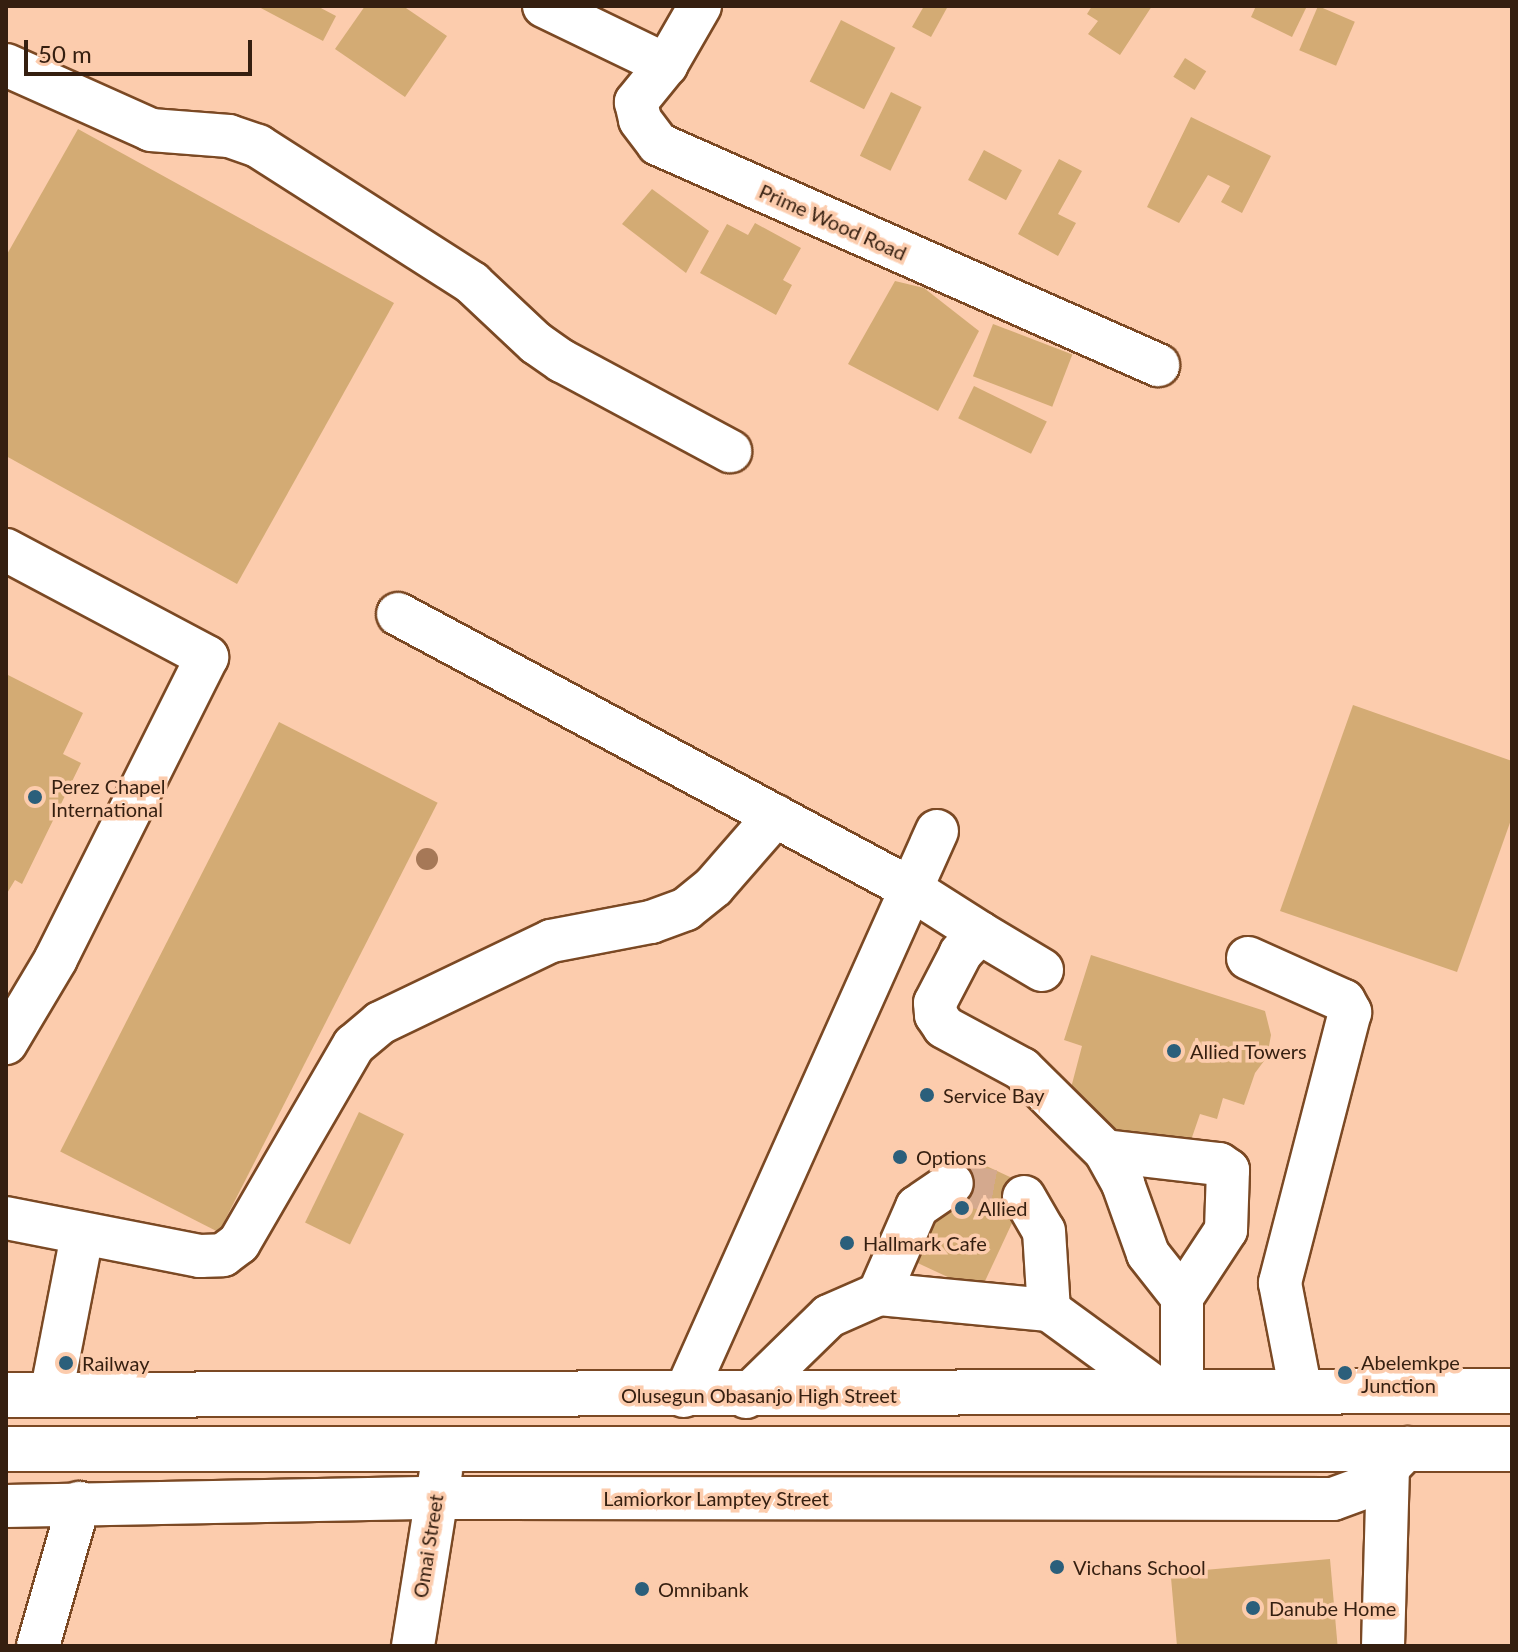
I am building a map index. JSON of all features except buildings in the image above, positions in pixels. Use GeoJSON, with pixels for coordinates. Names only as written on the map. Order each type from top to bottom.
{"type":"FeatureCollection","features":[{"type":"Feature","properties":{"kind":"main road","name":"Olusegun Obasanjo High Street"},"geometry":{"type":"LineString","coordinates":[[6,1395],[746,1397],[1300,1387],[1512,1391]]}},
{"type":"Feature","properties":{"kind":"main road"},"geometry":{"type":"LineString","coordinates":[[6,1449],[447,1446],[1398,1460],[1512,1449]]}},
{"type":"Feature","properties":{"kind":"street"},"geometry":{"type":"LineString","coordinates":[[544,6],[666,65]]}},
{"type":"Feature","properties":{"kind":"street","name":"Prime Wood Road"},"geometry":{"type":"LineString","coordinates":[[700,6],[666,65],[636,102],[640,120],[658,144],[1158,365]]}},
{"type":"Feature","properties":{"kind":"street"},"geometry":{"type":"LineString","coordinates":[[6,65],[151,130],[229,136],[258,146],[472,283],[562,361],[730,451]]}},
{"type":"Feature","properties":{"kind":"street"},"geometry":{"type":"LineString","coordinates":[[6,550],[207,657],[56,959],[8,1037]]}},
{"type":"Feature","properties":{"kind":"street"},"geometry":{"type":"LineString","coordinates":[[398,614],[911,889],[1042,970]]}},
{"type":"Feature","properties":{"kind":"street"},"geometry":{"type":"LineString","coordinates":[[6,1218],[82,1235],[223,1255],[239,1243],[354,1045],[380,1023],[551,941],[651,922],[686,909],[714,886],[775,816]]}},
{"type":"Feature","properties":{"kind":"street"},"geometry":{"type":"LineString","coordinates":[[684,1396],[937,831]]}},
{"type":"Feature","properties":{"kind":"street"},"geometry":{"type":"LineString","coordinates":[[980,933],[955,966],[935,1003],[936,1015],[944,1027],[1022,1069],[1105,1151],[1123,1184],[1148,1254],[1182,1297]]}},
{"type":"Feature","properties":{"kind":"street"},"geometry":{"type":"LineString","coordinates":[[1248,958],[1344,1001],[1350,1012],[1280,1283],[1300,1387]]}},
{"type":"Feature","properties":{"kind":"street"},"geometry":{"type":"LineString","coordinates":[[746,1397],[829,1316],[879,1294],[1049,1310],[1171,1390],[1182,1297],[1226,1230],[1228,1170],[1219,1164],[1105,1151]]}},
{"type":"Feature","properties":{"kind":"street"},"geometry":{"type":"LineString","coordinates":[[879,1294],[917,1207],[952,1183]]}},
{"type":"Feature","properties":{"kind":"street"},"geometry":{"type":"LineString","coordinates":[[1024,1197],[1044,1231],[1049,1310]]}},
{"type":"Feature","properties":{"kind":"street"},"geometry":{"type":"LineString","coordinates":[[51,1395],[82,1235]]}},
{"type":"Feature","properties":{"kind":"street","name":"Omai Street"},"geometry":{"type":"LineString","coordinates":[[413,1646],[434,1498],[447,1446]]}},
{"type":"Feature","properties":{"kind":"street"},"geometry":{"type":"LineString","coordinates":[[1383,1646],[1398,1460]]}},
{"type":"Feature","properties":{"kind":"street","name":"Lamiorkor Lamptey Street"},"geometry":{"type":"LineString","coordinates":[[6,1506],[434,1498],[1333,1499],[1371,1485],[1398,1460]]}},
{"type":"Feature","properties":{"kind":"street"},"geometry":{"type":"LineString","coordinates":[[38,1646],[79,1503]]}},
{"type":"Feature","properties":{"kind":"tunnel"},"geometry":{"type":"LineString","coordinates":[[952,1183],[1024,1197]]}},
{"type":"Feature","properties":{"kind":"place","name":"Perez Chapel International"},"geometry":{"type":"Point","coordinates":[35,797]}},
{"type":"Feature","properties":{"kind":"place","name":"Allied Towers"},"geometry":{"type":"Point","coordinates":[1174,1051]}},
{"type":"Feature","properties":{"kind":"place","name":"Service Bay"},"geometry":{"type":"Point","coordinates":[927,1095]}},
{"type":"Feature","properties":{"kind":"place","name":"Options"},"geometry":{"type":"Point","coordinates":[900,1157]}},
{"type":"Feature","properties":{"kind":"place","name":"Allied"},"geometry":{"type":"Point","coordinates":[962,1208]}},
{"type":"Feature","properties":{"kind":"place","name":"Hallmark Cafe"},"geometry":{"type":"Point","coordinates":[847,1243]}},
{"type":"Feature","properties":{"kind":"place","name":"Railway"},"geometry":{"type":"Point","coordinates":[66,1363]}},
{"type":"Feature","properties":{"kind":"place","name":"Abelemkpe Junction"},"geometry":{"type":"Point","coordinates":[1345,1373]}},
{"type":"Feature","properties":{"kind":"place","name":"Vichans School"},"geometry":{"type":"Point","coordinates":[1057,1567]}},
{"type":"Feature","properties":{"kind":"place","name":"Omnibank"},"geometry":{"type":"Point","coordinates":[642,1589]}},
{"type":"Feature","properties":{"kind":"place","name":"Danube Home"},"geometry":{"type":"Point","coordinates":[1253,1608]}}]}
